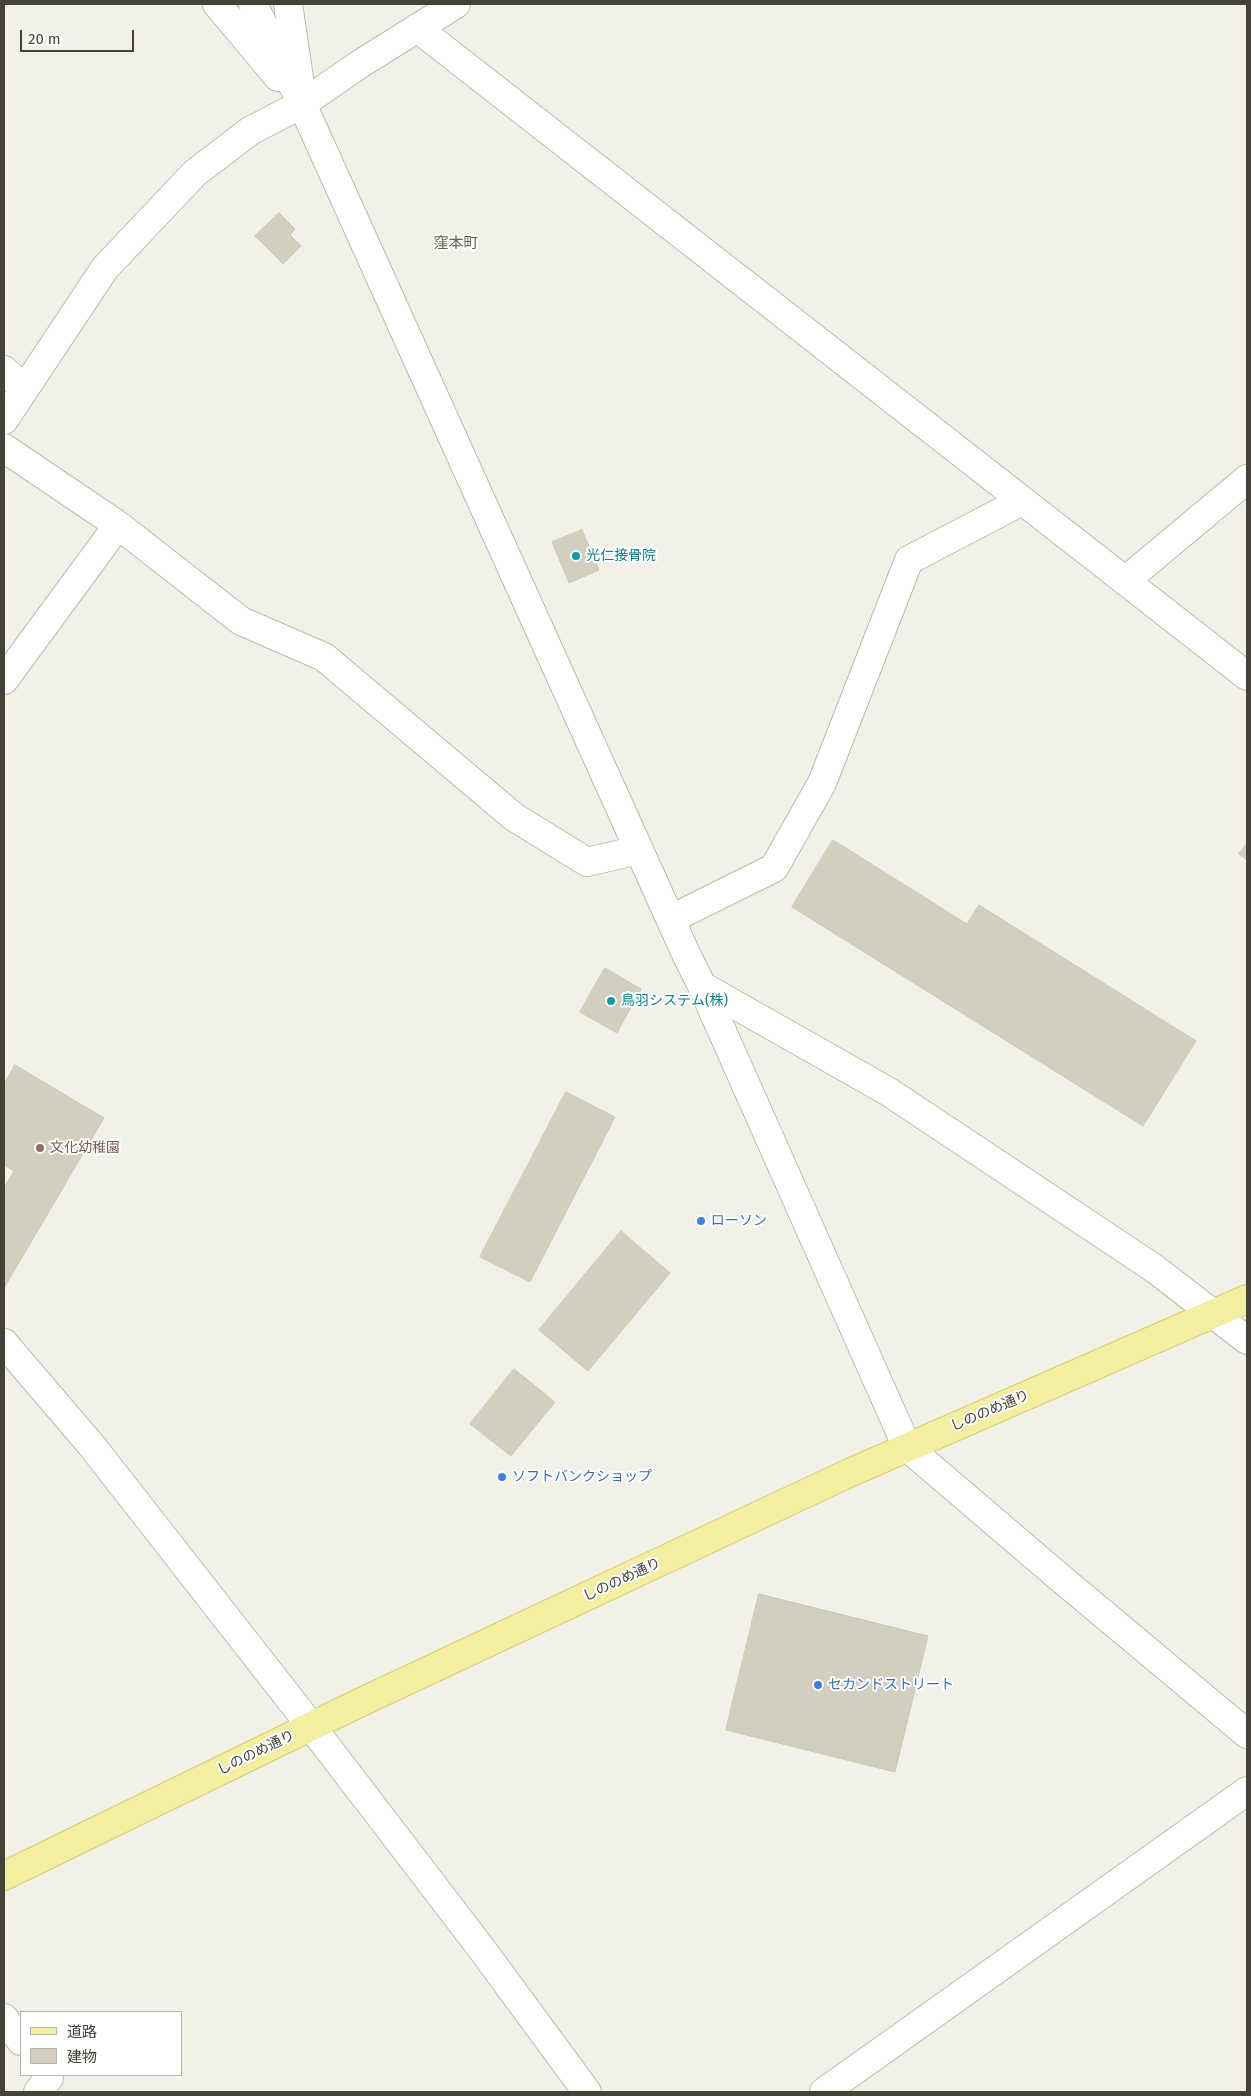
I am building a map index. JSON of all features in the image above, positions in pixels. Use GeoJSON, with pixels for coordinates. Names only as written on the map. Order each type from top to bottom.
{"type":"FeatureCollection","features":[{"type":"Feature","properties":{"kind":"main road","name":"しののめ通り"},"geometry":{"type":"LineString","coordinates":[[4,1876],[311,1726],[907,1446],[1214,1315],[1247,1299]]}},
{"type":"Feature","properties":{"kind":"street"},"geometry":{"type":"LineString","coordinates":[[217,4],[302,104]]}},
{"type":"Feature","properties":{"kind":"street"},"geometry":{"type":"LineString","coordinates":[[254,4],[302,104],[702,986],[907,1446],[1058,1576],[1247,1734]]}},
{"type":"Feature","properties":{"kind":"street"},"geometry":{"type":"LineString","coordinates":[[288,4],[302,104]]}},
{"type":"Feature","properties":{"kind":"street"},"geometry":{"type":"LineString","coordinates":[[4,420],[106,268],[195,173],[250,131],[302,104],[456,4]]}},
{"type":"Feature","properties":{"kind":"street"},"geometry":{"type":"LineString","coordinates":[[417,28],[1247,676]]}},
{"type":"Feature","properties":{"kind":"street"},"geometry":{"type":"LineString","coordinates":[[4,370],[24,389]]}},
{"type":"Feature","properties":{"kind":"street"},"geometry":{"type":"LineString","coordinates":[[4,448],[118,526],[241,621],[324,657],[522,822],[587,862],[639,850]]}},
{"type":"Feature","properties":{"kind":"street"},"geometry":{"type":"LineString","coordinates":[[1125,581],[1247,479]]}},
{"type":"Feature","properties":{"kind":"street"},"geometry":{"type":"LineString","coordinates":[[670,919],[774,868],[822,783],[909,560],[1022,501]]}},
{"type":"Feature","properties":{"kind":"street"},"geometry":{"type":"LineString","coordinates":[[4,680],[118,526]]}},
{"type":"Feature","properties":{"kind":"street"},"geometry":{"type":"LineString","coordinates":[[702,986],[889,1092],[1155,1269],[1247,1340]]}},
{"type":"Feature","properties":{"kind":"street"},"geometry":{"type":"LineString","coordinates":[[4,1343],[92,1446],[311,1726],[481,1948],[587,2092]]}},
{"type":"Feature","properties":{"kind":"street"},"geometry":{"type":"LineString","coordinates":[[824,2092],[1247,1791]]}},
{"type":"Feature","properties":{"kind":"street"},"geometry":{"type":"LineString","coordinates":[[4,2018],[20,2040]]}},
{"type":"Feature","properties":{"kind":"street"},"geometry":{"type":"LineString","coordinates":[[38,2092],[49,2078],[48,2076]]}},
{"type":"Feature","properties":{"kind":"building"},"geometry":{"type":"Polygon","coordinates":[[[279,213],[295,229],[290,235],[301,246],[283,264],[255,236],[279,213]]]}},
{"type":"Feature","properties":{"kind":"building","name":"光仁接骨院"},"geometry":{"type":"Polygon","coordinates":[[[582,530],[599,570],[569,583],[552,542],[582,530]]]}},
{"type":"Feature","properties":{"kind":"building"},"geometry":{"type":"Polygon","coordinates":[[[833,840],[967,924],[979,905],[1196,1041],[1143,1126],[792,907],[833,840]]]}},
{"type":"Feature","properties":{"kind":"building"},"geometry":{"type":"Polygon","coordinates":[[[1247,843],[1247,860],[1239,854],[1247,843]]]}},
{"type":"Feature","properties":{"kind":"building","name":"鳥羽システム(株)"},"geometry":{"type":"Polygon","coordinates":[[[605,968],[641,989],[617,1033],[580,1012],[605,968]]]}},
{"type":"Feature","properties":{"kind":"building"},"geometry":{"type":"Polygon","coordinates":[[[15,1065],[104,1118],[4,1288],[4,1188],[14,1171],[4,1165],[4,1085],[15,1065]]]}},
{"type":"Feature","properties":{"kind":"building"},"geometry":{"type":"Polygon","coordinates":[[[566,1092],[615,1117],[530,1282],[480,1257],[566,1092]]]}},
{"type":"Feature","properties":{"kind":"building"},"geometry":{"type":"Polygon","coordinates":[[[621,1231],[670,1273],[588,1371],[539,1330],[621,1231]]]}},
{"type":"Feature","properties":{"kind":"building"},"geometry":{"type":"Polygon","coordinates":[[[514,1369],[555,1402],[511,1456],[470,1424],[514,1369]]]}},
{"type":"Feature","properties":{"kind":"building"},"geometry":{"type":"Polygon","coordinates":[[[759,1594],[928,1636],[895,1772],[726,1730],[759,1594]]]}},
{"type":"Feature","properties":{"kind":"place","name":"光仁接骨院"},"geometry":{"type":"Point","coordinates":[576,556]}},
{"type":"Feature","properties":{"kind":"place","name":"鳥羽システム(株)"},"geometry":{"type":"Point","coordinates":[611,1001]}},
{"type":"Feature","properties":{"kind":"place","name":"文化幼稚園"},"geometry":{"type":"Point","coordinates":[40,1148]}},
{"type":"Feature","properties":{"kind":"place","name":"ローソン"},"geometry":{"type":"Point","coordinates":[701,1221]}},
{"type":"Feature","properties":{"kind":"place","name":"ソフトバンクショップ"},"geometry":{"type":"Point","coordinates":[502,1477]}},
{"type":"Feature","properties":{"kind":"place","name":"セカンドストリート"},"geometry":{"type":"Point","coordinates":[818,1685]}},
{"type":"Feature","properties":{"kind":"district","name":"窪本町"},"geometry":{"type":"Point","coordinates":[456,244]}}]}
